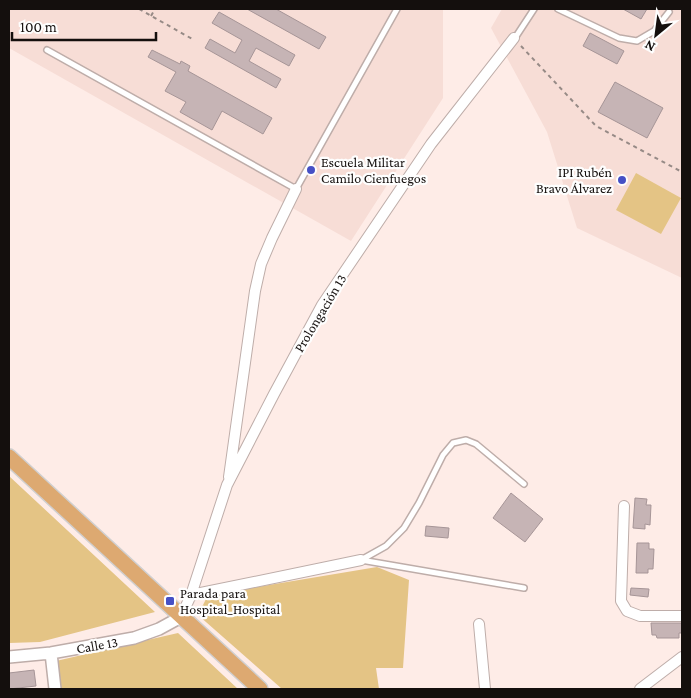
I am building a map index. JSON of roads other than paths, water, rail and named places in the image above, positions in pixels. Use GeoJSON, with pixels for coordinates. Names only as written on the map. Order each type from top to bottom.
{"type":"FeatureCollection","features":[{"type":"Feature","properties":{"kind":"main road"},"geometry":{"type":"LineString","coordinates":[[9,457],[260,689]]}},
{"type":"Feature","properties":{"kind":"street","name":"Prolongación 13"},"geometry":{"type":"LineString","coordinates":[[180,617],[191,595],[227,485],[322,305],[431,144],[514,38]]}},
{"type":"Feature","properties":{"kind":"street"},"geometry":{"type":"LineString","coordinates":[[227,485],[255,291],[261,264],[296,189]]}},
{"type":"Feature","properties":{"kind":"street"},"geometry":{"type":"LineString","coordinates":[[624,506],[622,601],[624,606],[627,611],[640,616],[682,616]]}},
{"type":"Feature","properties":{"kind":"street"},"geometry":{"type":"LineString","coordinates":[[191,595],[361,560]]}},
{"type":"Feature","properties":{"kind":"street","name":"Calle 13"},"geometry":{"type":"LineString","coordinates":[[9,657],[51,653],[134,638],[159,629],[180,617]]}},
{"type":"Feature","properties":{"kind":"street"},"geometry":{"type":"LineString","coordinates":[[479,624],[485,689]]}},
{"type":"Feature","properties":{"kind":"street"},"geometry":{"type":"LineString","coordinates":[[51,653],[54,689]]}},
{"type":"Feature","properties":{"kind":"street"},"geometry":{"type":"LineString","coordinates":[[640,689],[682,657]]}},
{"type":"Feature","properties":{"kind":"lane"},"geometry":{"type":"LineString","coordinates":[[47,50],[296,189],[397,9]]}},
{"type":"Feature","properties":{"kind":"lane"},"geometry":{"type":"LineString","coordinates":[[514,38],[534,9]]}},
{"type":"Feature","properties":{"kind":"lane"},"geometry":{"type":"LineString","coordinates":[[558,9],[618,38],[637,41],[654,31],[669,12]]}},
{"type":"Feature","properties":{"kind":"lane"},"geometry":{"type":"LineString","coordinates":[[361,560],[386,546],[404,528],[443,455],[453,443],[466,440],[476,444],[524,484]]}},
{"type":"Feature","properties":{"kind":"lane"},"geometry":{"type":"LineString","coordinates":[[361,560],[524,588]]}},
{"type":"Feature","properties":{"kind":"place","name":"Escuela Militar Camilo Cienfuegos"},"geometry":{"type":"Point","coordinates":[311,170]}},
{"type":"Feature","properties":{"kind":"place","name":"IPI Rubén Bravo Álvarez"},"geometry":{"type":"Point","coordinates":[622,180]}},
{"type":"Feature","properties":{"kind":"place","name":"Parada para Hospital_Hospital"},"geometry":{"type":"Point","coordinates":[170,601]}}]}
